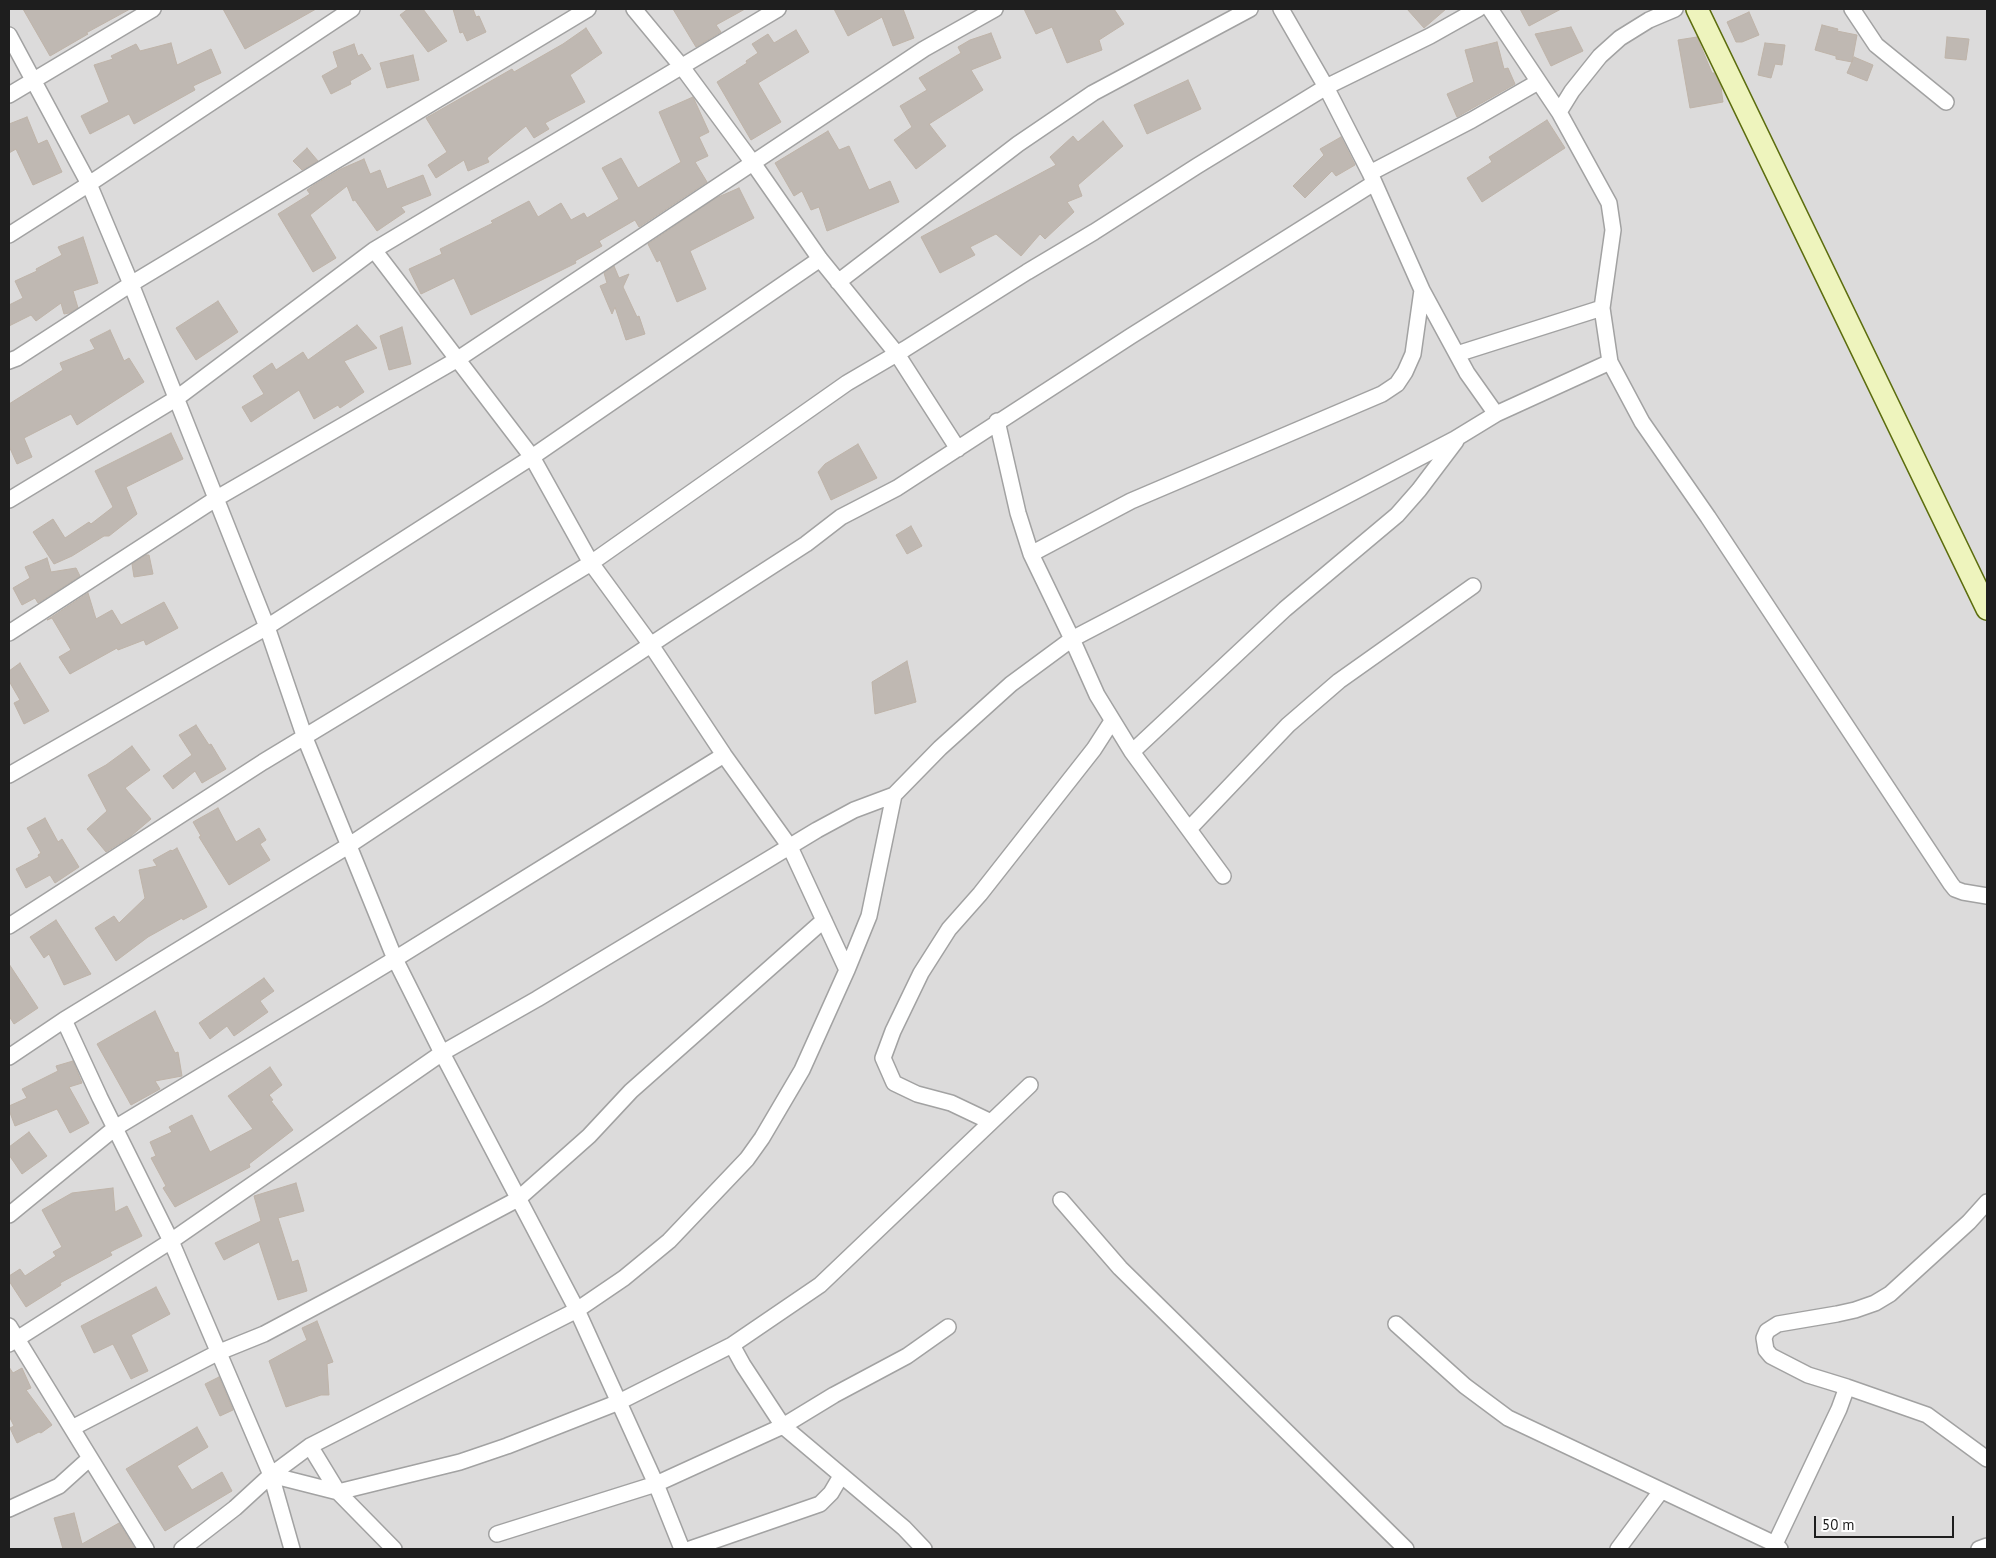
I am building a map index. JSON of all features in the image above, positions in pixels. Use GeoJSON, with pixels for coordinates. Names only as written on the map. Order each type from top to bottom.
{"type":"FeatureCollection","features":[{"type":"Feature","properties":{"kind":"street"},"geometry":{"type":"LineString","coordinates":[[9,95],[153,9]]}},
{"type":"Feature","properties":{"kind":"street"},"geometry":{"type":"LineString","coordinates":[[9,235],[352,9]]}},
{"type":"Feature","properties":{"kind":"street"},"geometry":{"type":"LineString","coordinates":[[9,361],[17,358],[131,284],[588,9]]}},
{"type":"Feature","properties":{"kind":"street"},"geometry":{"type":"LineString","coordinates":[[634,9],[682,67],[753,163],[820,259],[897,354],[958,449]]}},
{"type":"Feature","properties":{"kind":"street"},"geometry":{"type":"LineString","coordinates":[[9,500],[177,398],[374,250],[778,9]]}},
{"type":"Feature","properties":{"kind":"street"},"geometry":{"type":"LineString","coordinates":[[9,634],[216,498],[458,359],[924,49],[995,9]]}},
{"type":"Feature","properties":{"kind":"street"},"geometry":{"type":"LineString","coordinates":[[838,282],[1018,144],[1085,98],[1250,9]]}},
{"type":"Feature","properties":{"kind":"street"},"geometry":{"type":"LineString","coordinates":[[1281,9],[1326,87],[1372,178],[1422,290],[1467,373],[1496,414]]}},
{"type":"Feature","properties":{"kind":"street"},"geometry":{"type":"LineString","coordinates":[[9,926],[263,762],[591,563],[847,383],[897,354],[1326,87],[1430,36],[1478,9]]}},
{"type":"Feature","properties":{"kind":"street"},"geometry":{"type":"LineString","coordinates":[[1490,9],[1559,112],[1609,203],[1613,230],[1602,308],[1610,362],[1642,422],[1708,517],[1951,884],[1955,889],[1963,892],[1987,896]]}},
{"type":"Feature","properties":{"kind":"street"},"geometry":{"type":"LineString","coordinates":[[1559,112],[1572,91],[1600,56],[1620,38],[1649,20],[1674,9]]}},
{"type":"Feature","properties":{"kind":"street"},"geometry":{"type":"LineString","coordinates":[[1697,9],[1987,609]]}},
{"type":"Feature","properties":{"kind":"street"},"geometry":{"type":"LineString","coordinates":[[1852,9],[1876,45],[1946,102]]}},
{"type":"Feature","properties":{"kind":"street"},"geometry":{"type":"LineString","coordinates":[[9,35],[89,184],[131,284],[267,627],[305,738],[395,959],[442,1053],[577,1310],[656,1484],[682,1549]]}},
{"type":"Feature","properties":{"kind":"street"},"geometry":{"type":"LineString","coordinates":[[9,1057],[64,1020],[348,846],[806,544],[841,518],[897,488],[958,449],[997,421],[1372,178],[1538,82]]}},
{"type":"Feature","properties":{"kind":"street"},"geometry":{"type":"LineString","coordinates":[[374,250],[532,457],[591,563],[651,645],[724,755],[790,847],[847,970]]}},
{"type":"Feature","properties":{"kind":"street"},"geometry":{"type":"LineString","coordinates":[[9,774],[267,627],[532,457],[820,259]]}},
{"type":"Feature","properties":{"kind":"street"},"geometry":{"type":"LineString","coordinates":[[1031,554],[1131,501],[1382,394],[1397,384],[1413,354],[1422,290]]}},
{"type":"Feature","properties":{"kind":"street"},"geometry":{"type":"LineString","coordinates":[[1457,354],[1602,308]]}},
{"type":"Feature","properties":{"kind":"street"},"geometry":{"type":"LineString","coordinates":[[146,1549],[72,1428],[11,1336],[171,1241],[442,1053],[537,999],[854,810],[894,795],[940,748],[1011,684],[1072,639],[1458,437],[1496,414],[1610,362]]}},
{"type":"Feature","properties":{"kind":"street"},"geometry":{"type":"LineString","coordinates":[[997,421],[1018,513],[1031,554],[1097,695],[1132,752],[1222,876]]}},
{"type":"Feature","properties":{"kind":"street"},"geometry":{"type":"LineString","coordinates":[[1132,752],[1285,610],[1397,515],[1420,490],[1458,437]]}},
{"type":"Feature","properties":{"kind":"street"},"geometry":{"type":"LineString","coordinates":[[1189,829],[1288,725],[1340,681],[1473,586]]}},
{"type":"Feature","properties":{"kind":"street"},"geometry":{"type":"LineString","coordinates":[[991,1122],[951,1103],[917,1094],[894,1083],[883,1058],[893,1031],[921,973],[949,929],[980,894],[1088,757],[1112,721]]}},
{"type":"Feature","properties":{"kind":"street"},"geometry":{"type":"LineString","coordinates":[[9,1215],[114,1128],[395,959],[724,755]]}},
{"type":"Feature","properties":{"kind":"street"},"geometry":{"type":"LineString","coordinates":[[182,1549],[235,1508],[271,1475],[310,1446],[577,1310],[624,1278],[669,1241],[747,1159],[762,1138],[802,1070],[869,916],[894,795]]}},
{"type":"Feature","properties":{"kind":"street"},"geometry":{"type":"LineString","coordinates":[[72,1428],[217,1353],[264,1334],[518,1199],[589,1136],[631,1091],[824,920]]}},
{"type":"Feature","properties":{"kind":"street"},"geometry":{"type":"LineString","coordinates":[[64,1020],[114,1128],[171,1241],[217,1353],[271,1475],[292,1549]]}},
{"type":"Feature","properties":{"kind":"street"},"geometry":{"type":"LineString","coordinates":[[271,1475],[338,1492],[460,1462],[507,1446],[619,1402],[732,1345],[820,1285],[1030,1085]]}},
{"type":"Feature","properties":{"kind":"street"},"geometry":{"type":"LineString","coordinates":[[1061,1200],[1120,1268],[1406,1549]]}},
{"type":"Feature","properties":{"kind":"street"},"geometry":{"type":"LineString","coordinates":[[1987,1202],[1969,1222],[1890,1294],[1875,1303],[1855,1310],[1778,1324],[1767,1331],[1764,1338],[1766,1350],[1771,1356],[1808,1376],[1927,1415],[1987,1459]]}},
{"type":"Feature","properties":{"kind":"street"},"geometry":{"type":"LineString","coordinates":[[1396,1324],[1465,1386],[1508,1418],[1777,1547],[1847,1388]]}},
{"type":"Feature","properties":{"kind":"street"},"geometry":{"type":"LineString","coordinates":[[497,1534],[656,1484],[783,1426],[834,1395],[907,1356],[948,1327]]}},
{"type":"Feature","properties":{"kind":"street"},"geometry":{"type":"LineString","coordinates":[[732,1345],[783,1426],[904,1528],[924,1549]]}},
{"type":"Feature","properties":{"kind":"street"},"geometry":{"type":"LineString","coordinates":[[310,1446],[338,1492],[394,1549]]}},
{"type":"Feature","properties":{"kind":"street"},"geometry":{"type":"LineString","coordinates":[[9,1509],[59,1486],[90,1458]]}},
{"type":"Feature","properties":{"kind":"street"},"geometry":{"type":"LineString","coordinates":[[690,1549],[820,1504],[831,1493],[841,1476]]}},
{"type":"Feature","properties":{"kind":"street"},"geometry":{"type":"LineString","coordinates":[[1618,1549],[1661,1491]]}},
{"type":"Feature","properties":{"kind":"street"},"geometry":{"type":"LineString","coordinates":[[1979,1549],[1987,1546]]}},
{"type":"Feature","properties":{"kind":"shaded area"},"geometry":{"type":"Polygon","coordinates":[[[9,9],[1987,9],[1987,1549],[9,1549],[9,9]]]}},
{"type":"Feature","properties":{"kind":"building"},"geometry":{"type":"Polygon","coordinates":[[[23,9],[130,9],[86,33],[88,34],[50,56],[23,9]]]}},
{"type":"Feature","properties":{"kind":"building"},"geometry":{"type":"Polygon","coordinates":[[[223,9],[316,9],[245,49],[223,9]]]}},
{"type":"Feature","properties":{"kind":"building"},"geometry":{"type":"Polygon","coordinates":[[[408,9],[423,9],[447,41],[428,52],[400,15],[408,9]]]}},
{"type":"Feature","properties":{"kind":"building"},"geometry":{"type":"Polygon","coordinates":[[[453,9],[473,9],[476,17],[479,16],[486,32],[467,41],[463,32],[460,33],[453,9]]]}},
{"type":"Feature","properties":{"kind":"building"},"geometry":{"type":"Polygon","coordinates":[[[673,9],[745,9],[716,25],[721,32],[696,47],[673,9]]]}},
{"type":"Feature","properties":{"kind":"building"},"geometry":{"type":"Polygon","coordinates":[[[834,9],[903,9],[914,38],[893,46],[882,17],[848,36],[834,9]]]}},
{"type":"Feature","properties":{"kind":"building"},"geometry":{"type":"Polygon","coordinates":[[[1024,9],[1114,9],[1124,24],[1099,40],[1102,50],[1067,63],[1052,27],[1036,34],[1024,9]]]}},
{"type":"Feature","properties":{"kind":"building"},"geometry":{"type":"Polygon","coordinates":[[[1407,9],[1446,9],[1424,28],[1407,9]]]}},
{"type":"Feature","properties":{"kind":"building"},"geometry":{"type":"Polygon","coordinates":[[[1520,9],[1561,9],[1529,26],[1520,9]]]}},
{"type":"Feature","properties":{"kind":"building"},"geometry":{"type":"Polygon","coordinates":[[[1749,12],[1759,35],[1742,42],[1736,42],[1727,22],[1749,12]]]}},
{"type":"Feature","properties":{"kind":"building"},"geometry":{"type":"Polygon","coordinates":[[[1822,25],[1838,29],[1837,31],[1857,35],[1852,62],[1836,59],[1836,56],[1815,50],[1822,25]]]}},
{"type":"Feature","properties":{"kind":"building"},"geometry":{"type":"Polygon","coordinates":[[[1571,27],[1583,51],[1551,66],[1535,34],[1571,27]]]}},
{"type":"Feature","properties":{"kind":"building"},"geometry":{"type":"Polygon","coordinates":[[[586,28],[602,53],[570,75],[585,102],[545,123],[549,129],[534,138],[526,126],[487,158],[489,162],[468,171],[464,160],[436,178],[428,165],[447,152],[426,118],[512,69],[514,72],[563,44],[586,28]]]}},
{"type":"Feature","properties":{"kind":"building"},"geometry":{"type":"Polygon","coordinates":[[[796,30],[809,52],[758,83],[781,122],[751,140],[717,82],[747,63],[746,61],[758,53],[752,44],[768,34],[774,43],[796,30]]]}},
{"type":"Feature","properties":{"kind":"building"},"geometry":{"type":"Polygon","coordinates":[[[991,33],[1001,58],[971,70],[983,90],[929,124],[946,146],[916,169],[894,140],[912,127],[900,106],[927,90],[919,78],[961,53],[958,47],[970,40],[991,33]]]}},
{"type":"Feature","properties":{"kind":"building"},"geometry":{"type":"Polygon","coordinates":[[[1697,37],[1712,73],[1714,73],[1721,87],[1723,102],[1690,108],[1678,40],[1697,37]]]}},
{"type":"Feature","properties":{"kind":"building"},"geometry":{"type":"Polygon","coordinates":[[[1947,37],[1969,39],[1966,60],[1945,58],[1947,37]]]}},
{"type":"Feature","properties":{"kind":"building"},"geometry":{"type":"Polygon","coordinates":[[[1497,42],[1504,69],[1508,68],[1515,84],[1457,117],[1447,94],[1474,82],[1465,50],[1497,42]]]}},
{"type":"Feature","properties":{"kind":"building"},"geometry":{"type":"Polygon","coordinates":[[[171,43],[177,65],[211,49],[221,73],[193,86],[195,90],[134,124],[129,114],[90,134],[81,116],[109,102],[94,65],[113,59],[111,56],[136,44],[140,51],[171,43]]]}},
{"type":"Feature","properties":{"kind":"building"},"geometry":{"type":"Polygon","coordinates":[[[1765,43],[1785,45],[1782,65],[1775,64],[1771,78],[1758,75],[1765,43]]]}},
{"type":"Feature","properties":{"kind":"building"},"geometry":{"type":"Polygon","coordinates":[[[354,44],[358,56],[362,54],[371,69],[350,81],[351,84],[331,94],[322,76],[338,67],[333,52],[354,44]]]}},
{"type":"Feature","properties":{"kind":"building"},"geometry":{"type":"Polygon","coordinates":[[[413,55],[419,80],[387,88],[380,63],[413,55]]]}},
{"type":"Feature","properties":{"kind":"building"},"geometry":{"type":"Polygon","coordinates":[[[1854,57],[1873,65],[1867,81],[1847,73],[1854,57]]]}},
{"type":"Feature","properties":{"kind":"building"},"geometry":{"type":"Polygon","coordinates":[[[1188,80],[1201,109],[1147,134],[1134,105],[1188,80]]]}},
{"type":"Feature","properties":{"kind":"building"},"geometry":{"type":"Polygon","coordinates":[[[693,97],[709,132],[699,137],[708,156],[695,162],[707,182],[639,227],[635,220],[599,241],[602,246],[575,261],[576,263],[471,315],[454,278],[421,294],[409,269],[442,254],[440,249],[493,223],[491,221],[529,201],[538,217],[561,203],[571,220],[584,213],[587,218],[619,199],[602,168],[621,158],[638,188],[681,162],[659,112],[693,97]]]}},
{"type":"Feature","properties":{"kind":"building"},"geometry":{"type":"Polygon","coordinates":[[[27,117],[38,144],[47,140],[62,172],[33,185],[16,149],[9,153],[9,124],[27,117]]]}},
{"type":"Feature","properties":{"kind":"building"},"geometry":{"type":"Polygon","coordinates":[[[1547,120],[1565,148],[1482,202],[1467,178],[1492,162],[1489,157],[1547,120]]]}},
{"type":"Feature","properties":{"kind":"building"},"geometry":{"type":"Polygon","coordinates":[[[1103,121],[1123,146],[1078,185],[1082,196],[1067,202],[1074,212],[1045,239],[1040,234],[1021,256],[996,234],[970,247],[975,255],[940,273],[921,237],[1056,165],[1050,157],[1073,136],[1078,142],[1103,121]]]}},
{"type":"Feature","properties":{"kind":"building"},"geometry":{"type":"Polygon","coordinates":[[[828,131],[839,150],[849,146],[869,190],[890,181],[899,202],[827,231],[819,207],[811,210],[802,191],[794,196],[775,163],[828,131]]]}},
{"type":"Feature","properties":{"kind":"building"},"geometry":{"type":"Polygon","coordinates":[[[1341,137],[1355,165],[1336,176],[1332,171],[1305,198],[1293,186],[1324,155],[1320,149],[1341,137]]]}},
{"type":"Feature","properties":{"kind":"building"},"geometry":{"type":"Polygon","coordinates":[[[307,148],[318,161],[302,170],[293,161],[307,148]]]}},
{"type":"Feature","properties":{"kind":"building"},"geometry":{"type":"Polygon","coordinates":[[[364,159],[370,174],[380,170],[387,189],[423,175],[431,195],[401,207],[405,212],[377,231],[355,200],[353,201],[347,186],[310,215],[336,258],[313,272],[278,214],[310,194],[307,190],[314,185],[341,169],[364,159]]]}},
{"type":"Feature","properties":{"kind":"building"},"geometry":{"type":"Polygon","coordinates":[[[739,188],[754,218],[690,251],[706,289],[677,302],[660,260],[657,262],[648,244],[716,198],[739,188]]]}},
{"type":"Feature","properties":{"kind":"building"},"geometry":{"type":"Polygon","coordinates":[[[83,237],[98,283],[73,291],[78,308],[64,314],[61,303],[36,321],[31,315],[9,326],[9,305],[23,298],[15,281],[37,271],[36,269],[62,255],[58,247],[83,237]]]}},
{"type":"Feature","properties":{"kind":"building"},"geometry":{"type":"Polygon","coordinates":[[[614,266],[619,278],[629,274],[623,287],[637,317],[639,316],[645,334],[626,340],[615,307],[612,314],[600,286],[607,283],[604,273],[614,266]]]}},
{"type":"Feature","properties":{"kind":"building"},"geometry":{"type":"Polygon","coordinates":[[[218,301],[238,332],[196,360],[176,328],[218,301]]]}},
{"type":"Feature","properties":{"kind":"building"},"geometry":{"type":"Polygon","coordinates":[[[357,325],[377,348],[344,361],[364,392],[340,408],[338,405],[314,419],[299,390],[251,422],[242,407],[264,394],[253,376],[272,363],[276,370],[303,352],[308,360],[357,325]]]}},
{"type":"Feature","properties":{"kind":"building"},"geometry":{"type":"Polygon","coordinates":[[[402,327],[411,364],[389,370],[380,336],[402,327]]]}},
{"type":"Feature","properties":{"kind":"building"},"geometry":{"type":"Polygon","coordinates":[[[110,330],[124,361],[129,358],[144,382],[77,425],[71,414],[24,438],[32,457],[17,464],[9,446],[9,404],[63,370],[60,363],[95,349],[90,340],[110,330]]]}},
{"type":"Feature","properties":{"kind":"building"},"geometry":{"type":"Polygon","coordinates":[[[171,433],[183,459],[126,487],[137,514],[109,536],[104,536],[72,556],[54,564],[33,532],[53,519],[65,538],[89,522],[91,524],[113,507],[95,471],[171,433]]]}},
{"type":"Feature","properties":{"kind":"building"},"geometry":{"type":"Polygon","coordinates":[[[858,444],[877,478],[831,500],[818,472],[825,464],[858,444]]]}},
{"type":"Feature","properties":{"kind":"building"},"geometry":{"type":"Polygon","coordinates":[[[911,526],[922,546],[907,554],[896,535],[911,526]]]}},
{"type":"Feature","properties":{"kind":"building"},"geometry":{"type":"Polygon","coordinates":[[[149,555],[153,574],[134,577],[132,564],[149,555]]]}},
{"type":"Feature","properties":{"kind":"building"},"geometry":{"type":"Polygon","coordinates":[[[47,558],[51,572],[76,568],[80,576],[38,603],[35,598],[22,605],[13,588],[30,578],[25,567],[47,558]]]}},
{"type":"Feature","properties":{"kind":"building"},"geometry":{"type":"Polygon","coordinates":[[[88,593],[96,619],[112,610],[121,625],[164,602],[178,628],[146,645],[144,640],[118,650],[117,648],[70,674],[59,657],[71,650],[52,618],[47,620],[88,593]]]}},
{"type":"Feature","properties":{"kind":"building"},"geometry":{"type":"Polygon","coordinates":[[[907,661],[916,702],[875,714],[872,682],[907,661]]]}},
{"type":"Feature","properties":{"kind":"building"},"geometry":{"type":"Polygon","coordinates":[[[20,663],[49,711],[24,724],[14,703],[20,700],[9,681],[9,671],[20,663]]]}},
{"type":"Feature","properties":{"kind":"building"},"geometry":{"type":"Polygon","coordinates":[[[196,725],[209,745],[211,744],[226,769],[202,783],[195,771],[173,789],[163,776],[192,755],[179,735],[196,725]]]}},
{"type":"Feature","properties":{"kind":"building"},"geometry":{"type":"Polygon","coordinates":[[[132,746],[150,770],[125,788],[151,819],[131,836],[106,852],[87,829],[107,811],[88,775],[106,765],[132,746]]]}},
{"type":"Feature","properties":{"kind":"building"},"geometry":{"type":"Polygon","coordinates":[[[218,808],[236,842],[259,828],[266,840],[260,844],[270,860],[229,885],[199,837],[201,836],[193,822],[218,808]]]}},
{"type":"Feature","properties":{"kind":"building"},"geometry":{"type":"Polygon","coordinates":[[[45,818],[58,842],[62,839],[79,867],[55,883],[50,875],[26,888],[16,869],[39,857],[38,855],[41,853],[27,828],[45,818]]]}},
{"type":"Feature","properties":{"kind":"building"},"geometry":{"type":"Polygon","coordinates":[[[177,848],[207,907],[183,920],[182,918],[148,937],[116,961],[95,928],[114,916],[119,923],[145,898],[139,870],[157,866],[153,860],[177,848]]]}},
{"type":"Feature","properties":{"kind":"building"},"geometry":{"type":"Polygon","coordinates":[[[56,920],[91,974],[64,985],[49,954],[44,958],[30,937],[56,920]]]}},
{"type":"Feature","properties":{"kind":"building"},"geometry":{"type":"Polygon","coordinates":[[[9,964],[38,1008],[14,1024],[9,1016],[9,964]]]}},
{"type":"Feature","properties":{"kind":"building"},"geometry":{"type":"Polygon","coordinates":[[[264,978],[274,991],[260,1001],[268,1012],[234,1036],[227,1026],[210,1039],[199,1023],[264,978]]]}},
{"type":"Feature","properties":{"kind":"building"},"geometry":{"type":"Polygon","coordinates":[[[155,1011],[175,1053],[178,1052],[182,1076],[155,1081],[160,1089],[131,1105],[97,1044],[155,1011]]]}},
{"type":"Feature","properties":{"kind":"building"},"geometry":{"type":"Polygon","coordinates":[[[73,1061],[82,1083],[69,1087],[89,1123],[70,1133],[57,1109],[15,1126],[9,1106],[27,1098],[22,1089],[58,1071],[56,1066],[73,1061]]]}},
{"type":"Feature","properties":{"kind":"building"},"geometry":{"type":"Polygon","coordinates":[[[270,1067],[282,1085],[269,1095],[273,1100],[271,1101],[293,1130],[249,1164],[250,1167],[175,1207],[163,1188],[166,1186],[151,1158],[156,1156],[150,1142],[172,1132],[169,1127],[192,1115],[210,1152],[253,1129],[228,1096],[270,1067]]]}},
{"type":"Feature","properties":{"kind":"building"},"geometry":{"type":"Polygon","coordinates":[[[29,1132],[47,1156],[22,1174],[9,1155],[9,1147],[29,1132]]]}},
{"type":"Feature","properties":{"kind":"building"},"geometry":{"type":"Polygon","coordinates":[[[296,1183],[304,1211],[278,1218],[292,1262],[298,1260],[307,1291],[278,1300],[259,1242],[224,1260],[215,1243],[261,1221],[254,1196],[296,1183]]]}},
{"type":"Feature","properties":{"kind":"building"},"geometry":{"type":"Polygon","coordinates":[[[113,1188],[115,1212],[127,1206],[142,1236],[110,1252],[112,1255],[60,1283],[61,1285],[26,1307],[9,1281],[9,1276],[20,1269],[25,1276],[56,1256],[53,1252],[62,1247],[42,1210],[72,1193],[113,1188]]]}},
{"type":"Feature","properties":{"kind":"building"},"geometry":{"type":"Polygon","coordinates":[[[156,1287],[170,1314],[131,1335],[148,1371],[131,1379],[113,1344],[94,1353],[81,1326],[156,1287]]]}},
{"type":"Feature","properties":{"kind":"building"},"geometry":{"type":"Polygon","coordinates":[[[317,1321],[333,1362],[327,1364],[329,1395],[321,1395],[286,1407],[269,1361],[307,1340],[302,1328],[317,1321]]]}},
{"type":"Feature","properties":{"kind":"building"},"geometry":{"type":"Polygon","coordinates":[[[9,1367],[13,1373],[22,1368],[31,1388],[26,1390],[52,1425],[41,1433],[39,1432],[17,1443],[10,1428],[14,1426],[9,1416],[9,1367]]]}},
{"type":"Feature","properties":{"kind":"building"},"geometry":{"type":"Polygon","coordinates":[[[219,1377],[233,1410],[220,1416],[205,1384],[219,1377]]]}},
{"type":"Feature","properties":{"kind":"building"},"geometry":{"type":"Polygon","coordinates":[[[197,1427],[208,1447],[177,1466],[192,1490],[222,1472],[232,1491],[165,1531],[126,1469],[197,1427]]]}},
{"type":"Feature","properties":{"kind":"building"},"geometry":{"type":"Polygon","coordinates":[[[74,1513],[82,1544],[119,1523],[135,1549],[63,1549],[54,1518],[74,1513]]]}}]}
